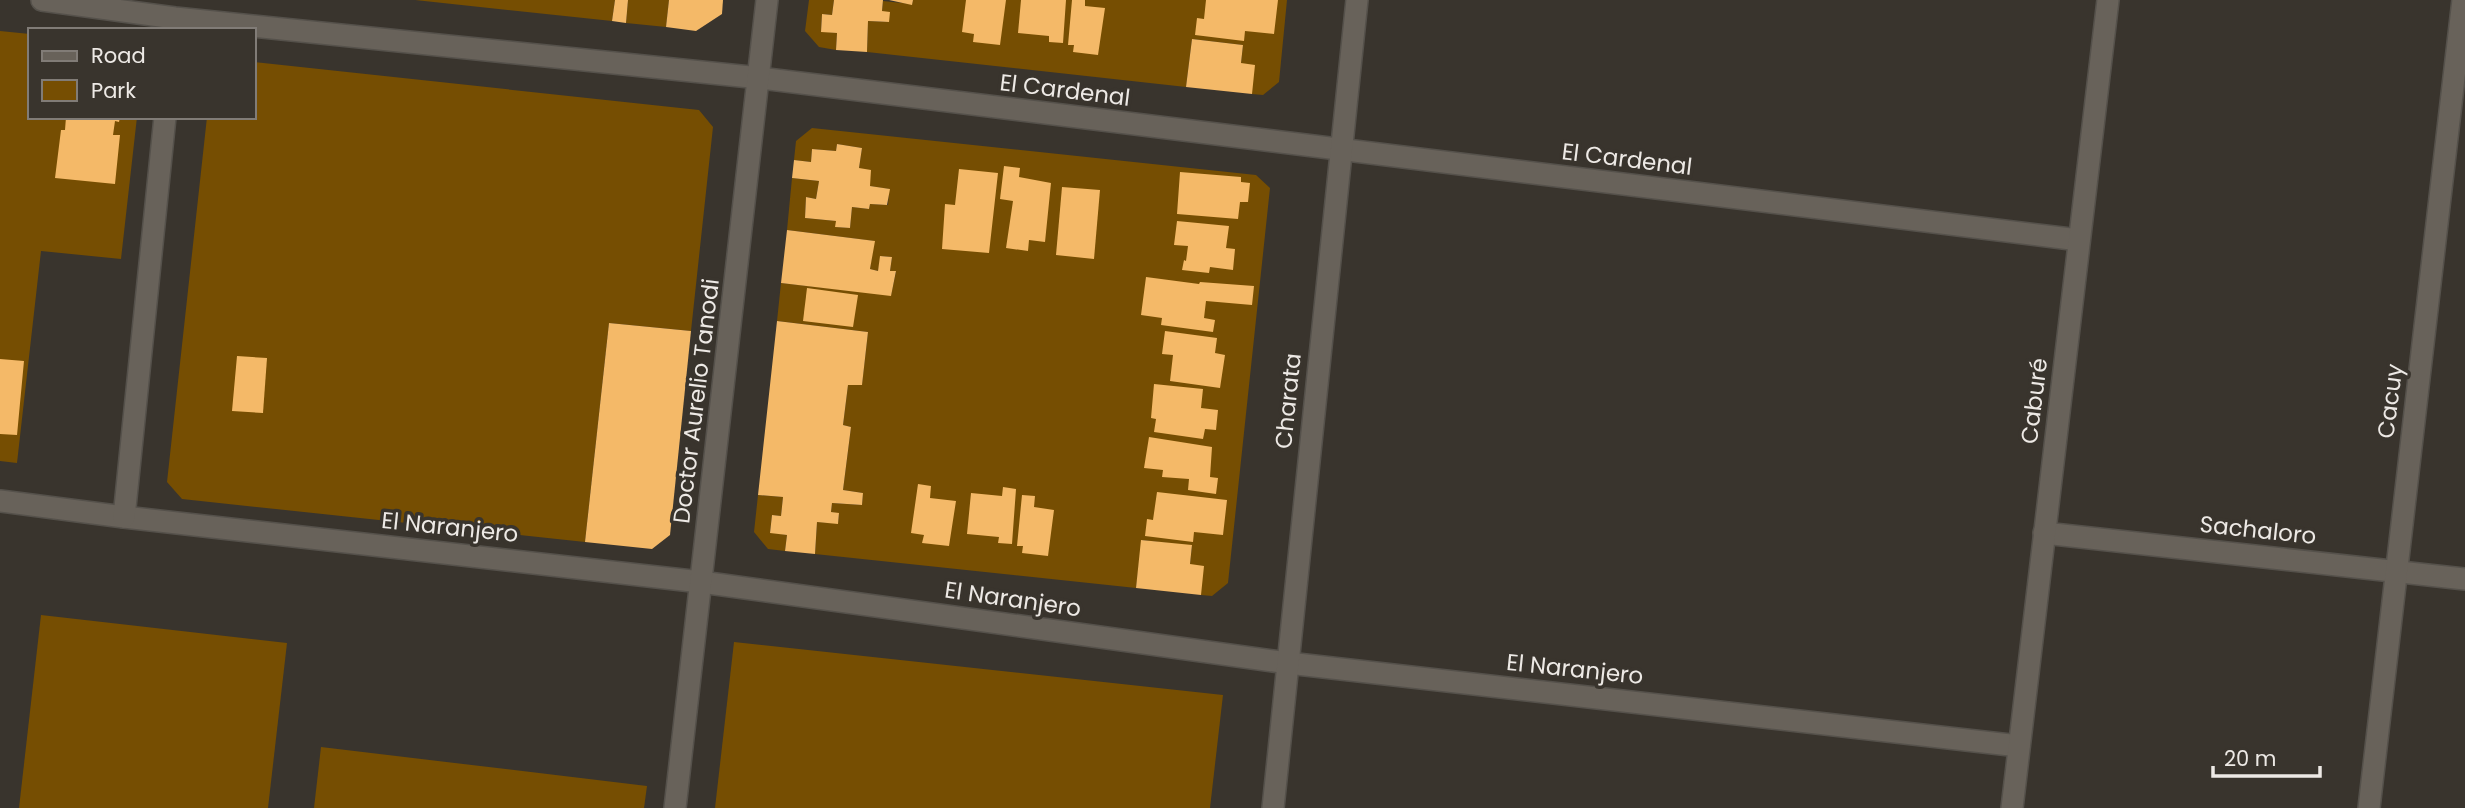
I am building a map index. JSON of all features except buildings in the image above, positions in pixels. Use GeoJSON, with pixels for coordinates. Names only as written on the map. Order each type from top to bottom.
{"type":"FeatureCollection","features":[{"type":"Feature","properties":{"kind":"street","name":"El Cardenal"},"geometry":{"type":"LineString","coordinates":[[42,0],[760,78],[2079,240]]}},
{"type":"Feature","properties":{"kind":"street","name":"Doctor Aurelio Tanodi"},"geometry":{"type":"LineString","coordinates":[[675,808],[767,0]]}},
{"type":"Feature","properties":{"kind":"street","name":"Charata"},"geometry":{"type":"LineString","coordinates":[[1273,808],[1357,0]]}},
{"type":"Feature","properties":{"kind":"street","name":"Caburé"},"geometry":{"type":"LineString","coordinates":[[2012,808],[2108,0]]}},
{"type":"Feature","properties":{"kind":"street","name":"Cacuy"},"geometry":{"type":"LineString","coordinates":[[2369,808],[2463,0]]}},
{"type":"Feature","properties":{"kind":"street"},"geometry":{"type":"LineString","coordinates":[[124,517],[165,119]]}},
{"type":"Feature","properties":{"kind":"street","name":"El Naranjero"},"geometry":{"type":"LineString","coordinates":[[0,501],[701,582],[1287,663],[2019,746]]}},
{"type":"Feature","properties":{"kind":"street","name":"Sachaloro"},"geometry":{"type":"LineString","coordinates":[[2045,533],[2465,579]]}},
{"type":"Feature","properties":{"kind":"green space"},"geometry":{"type":"Polygon","coordinates":[[[415,0],[615,0],[612,21],[415,0]]]}},
{"type":"Feature","properties":{"kind":"green space"},"geometry":{"type":"Polygon","coordinates":[[[628,0],[669,0],[666,27],[626,23],[628,0]]]}},
{"type":"Feature","properties":{"kind":"green space"},"geometry":{"type":"Polygon","coordinates":[[[809,0],[834,0],[832,15],[822,14],[821,31],[837,33],[836,50],[819,47],[805,31],[809,0]]]}},
{"type":"Feature","properties":{"kind":"green space"},"geometry":{"type":"Polygon","coordinates":[[[913,0],[1287,0],[1279,82],[1263,95],[1252,94],[1241,63],[1243,45],[1192,39],[1186,87],[867,52],[868,21],[889,22],[882,11],[883,1],[912,4],[913,0]]]}},
{"type":"Feature","properties":{"kind":"green space"},"geometry":{"type":"Polygon","coordinates":[[[0,31],[28,34],[28,119],[137,119],[121,259],[41,251],[17,463],[0,461],[0,31]]]}},
{"type":"Feature","properties":{"kind":"green space"},"geometry":{"type":"Polygon","coordinates":[[[256,62],[699,110],[713,127],[691,331],[609,323],[585,542],[182,499],[167,482],[207,119],[256,119],[256,62]]]}},
{"type":"Feature","properties":{"kind":"green space"},"geometry":{"type":"Polygon","coordinates":[[[812,128],[1256,175],[1270,188],[1228,583],[1212,596],[1201,595],[1190,564],[1192,546],[1142,540],[1136,588],[815,554],[817,522],[838,523],[839,514],[831,512],[832,503],[862,505],[863,493],[843,490],[851,427],[843,425],[848,385],[862,384],[868,332],[777,321],[781,283],[891,295],[896,272],[890,271],[892,257],[881,256],[878,271],[870,269],[874,241],[787,230],[792,178],[819,181],[816,199],[806,197],[805,218],[836,221],[836,227],[850,228],[852,207],[869,209],[870,204],[888,205],[889,189],[870,186],[859,168],[862,148],[837,144],[836,151],[812,149],[811,162],[794,160],[796,141],[812,128]]]}},
{"type":"Feature","properties":{"kind":"green space"},"geometry":{"type":"Polygon","coordinates":[[[758,495],[783,497],[781,516],[772,515],[770,532],[787,535],[785,551],[768,549],[754,532],[758,495]]]}},
{"type":"Feature","properties":{"kind":"green space"},"geometry":{"type":"Polygon","coordinates":[[[41,615],[287,643],[268,808],[19,808],[41,615]]]}},
{"type":"Feature","properties":{"kind":"green space"},"geometry":{"type":"Polygon","coordinates":[[[734,642],[1223,695],[1210,808],[715,808],[734,642]]]}},
{"type":"Feature","properties":{"kind":"green space"},"geometry":{"type":"Polygon","coordinates":[[[321,747],[647,786],[644,808],[314,808],[321,747]]]}}]}
